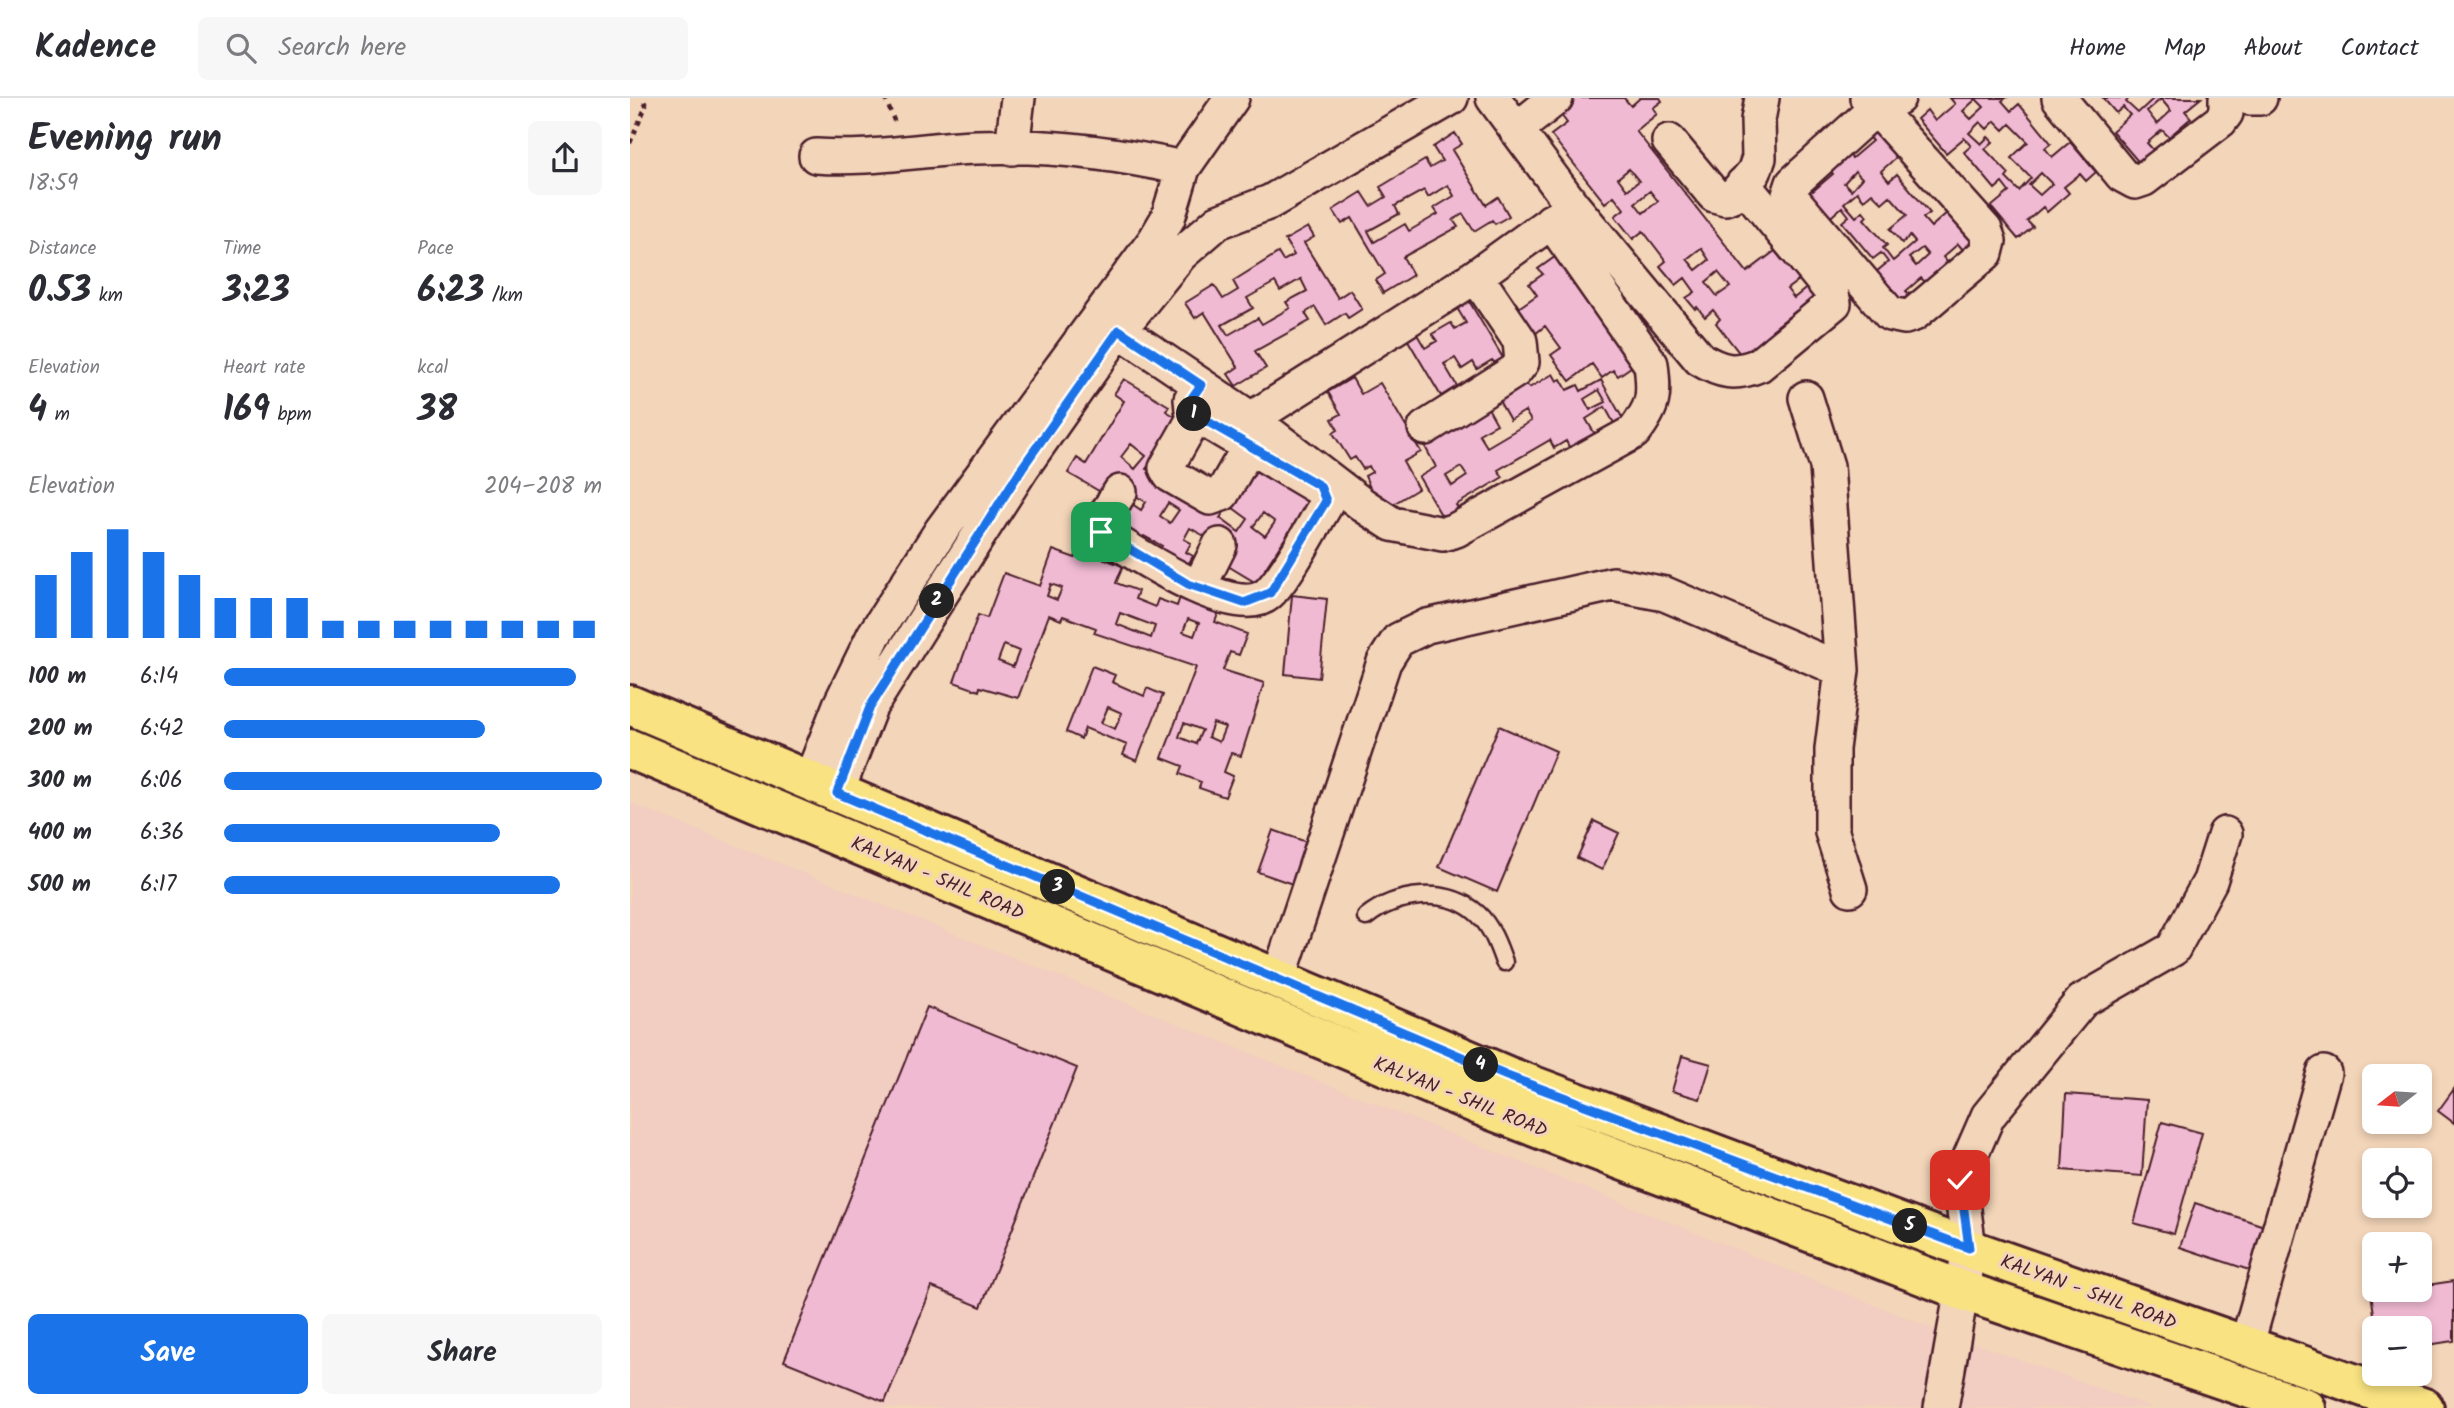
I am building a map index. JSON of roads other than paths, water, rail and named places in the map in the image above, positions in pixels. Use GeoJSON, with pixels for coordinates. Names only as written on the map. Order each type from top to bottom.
{"type":"FeatureCollection","features":[{"type":"Feature","properties":{"kind":"main road","name":"KALYAN - SHIL ROAD"},"geometry":{"type":"LineString","coordinates":[[630,705],[1507,1076],[1969,1248],[2424,1408]]}},
{"type":"Feature","properties":{"kind":"main road","name":"KALYAN - SHIL ROAD"},"geometry":{"type":"LineString","coordinates":[[630,748],[1491,1110],[1961,1290],[2306,1408]]}},
{"type":"Feature","properties":{"kind":"street"},"geometry":{"type":"LineString","coordinates":[[1012,148],[1018,98]]}},
{"type":"Feature","properties":{"kind":"street"},"geometry":{"type":"LineString","coordinates":[[823,787],[840,705],[874,635],[949,520],[1155,240],[1168,218],[1183,168],[1231,98]]}},
{"type":"Feature","properties":{"kind":"street"},"geometry":{"type":"LineString","coordinates":[[823,787],[870,707],[1022,468],[1119,330],[1180,255],[1218,222],[1270,202],[1451,98]]}},
{"type":"Feature","properties":{"kind":"street"},"geometry":{"type":"LineString","coordinates":[[1119,330],[1198,400],[1392,524],[1443,534],[1456,530],[1634,432],[1648,413],[1655,393],[1651,364],[1562,214],[1516,130],[1493,98]]}},
{"type":"Feature","properties":{"kind":"street"},"geometry":{"type":"LineString","coordinates":[[1516,130],[1556,98]]}},
{"type":"Feature","properties":{"kind":"street"},"geometry":{"type":"LineString","coordinates":[[1670,141],[1714,195],[1726,198],[1735,194],[1754,172],[1759,158],[1758,120],[1762,98]]}},
{"type":"Feature","properties":{"kind":"street"},"geometry":{"type":"LineString","coordinates":[[2059,98],[2122,175],[2135,182],[2144,179],[2220,121],[2226,113],[2226,98]]}},
{"type":"Feature","properties":{"kind":"street"},"geometry":{"type":"LineString","coordinates":[[2249,98],[2260,98]]}},
{"type":"Feature","properties":{"kind":"street"},"geometry":{"type":"LineString","coordinates":[[1880,101],[1985,230],[1989,241],[1986,253],[1914,314],[1905,317],[1890,314],[1789,195],[1793,183],[1880,101]]}},
{"type":"Feature","properties":{"kind":"street"},"geometry":{"type":"LineString","coordinates":[[816,156],[843,158],[978,147],[1012,148],[1112,152],[1183,168]]}},
{"type":"Feature","properties":{"kind":"street"},"geometry":{"type":"LineString","coordinates":[[1562,214],[1700,359],[1720,371],[1733,372],[1759,365],[1834,303],[1831,291],[1743,184]]}},
{"type":"Feature","properties":{"kind":"street"},"geometry":{"type":"LineString","coordinates":[[1198,400],[1166,468],[1170,475],[1210,498],[1222,494],[1251,432],[1562,214]]}},
{"type":"Feature","properties":{"kind":"street"},"geometry":{"type":"LineString","coordinates":[[1425,428],[1515,371],[1522,362],[1520,341],[1476,276]]}},
{"type":"Feature","properties":{"kind":"street"},"geometry":{"type":"LineString","coordinates":[[1806,398],[1827,466],[1842,670],[1832,749],[1832,832],[1850,889]]}},
{"type":"Feature","properties":{"kind":"street"},"geometry":{"type":"LineString","coordinates":[[1121,492],[1099,525],[1099,530],[1178,578],[1199,587],[1244,603],[1260,599],[1270,593],[1325,506],[1325,496],[1320,486],[1251,432]]}},
{"type":"Feature","properties":{"kind":"street"},"geometry":{"type":"LineString","coordinates":[[1199,587],[1220,545]]}},
{"type":"Feature","properties":{"kind":"street"},"geometry":{"type":"LineString","coordinates":[[1278,980],[1384,662],[1398,640],[1427,626],[1613,584],[1665,594],[1842,670]]}},
{"type":"Feature","properties":{"kind":"street"},"geometry":{"type":"LineString","coordinates":[[1941,1408],[1969,1248],[1960,1180],[1988,1116],[2082,1001],[2173,949],[2210,881],[2225,834]]}},
{"type":"Feature","properties":{"kind":"street"},"geometry":{"type":"LineString","coordinates":[[2246,1347],[2324,1073]]}},
{"type":"Feature","properties":{"kind":"lane"},"geometry":{"type":"LineString","coordinates":[[1366,917],[1382,904],[1407,898],[1436,895],[1460,902],[1479,915],[1495,937],[1504,962]]}}]}
